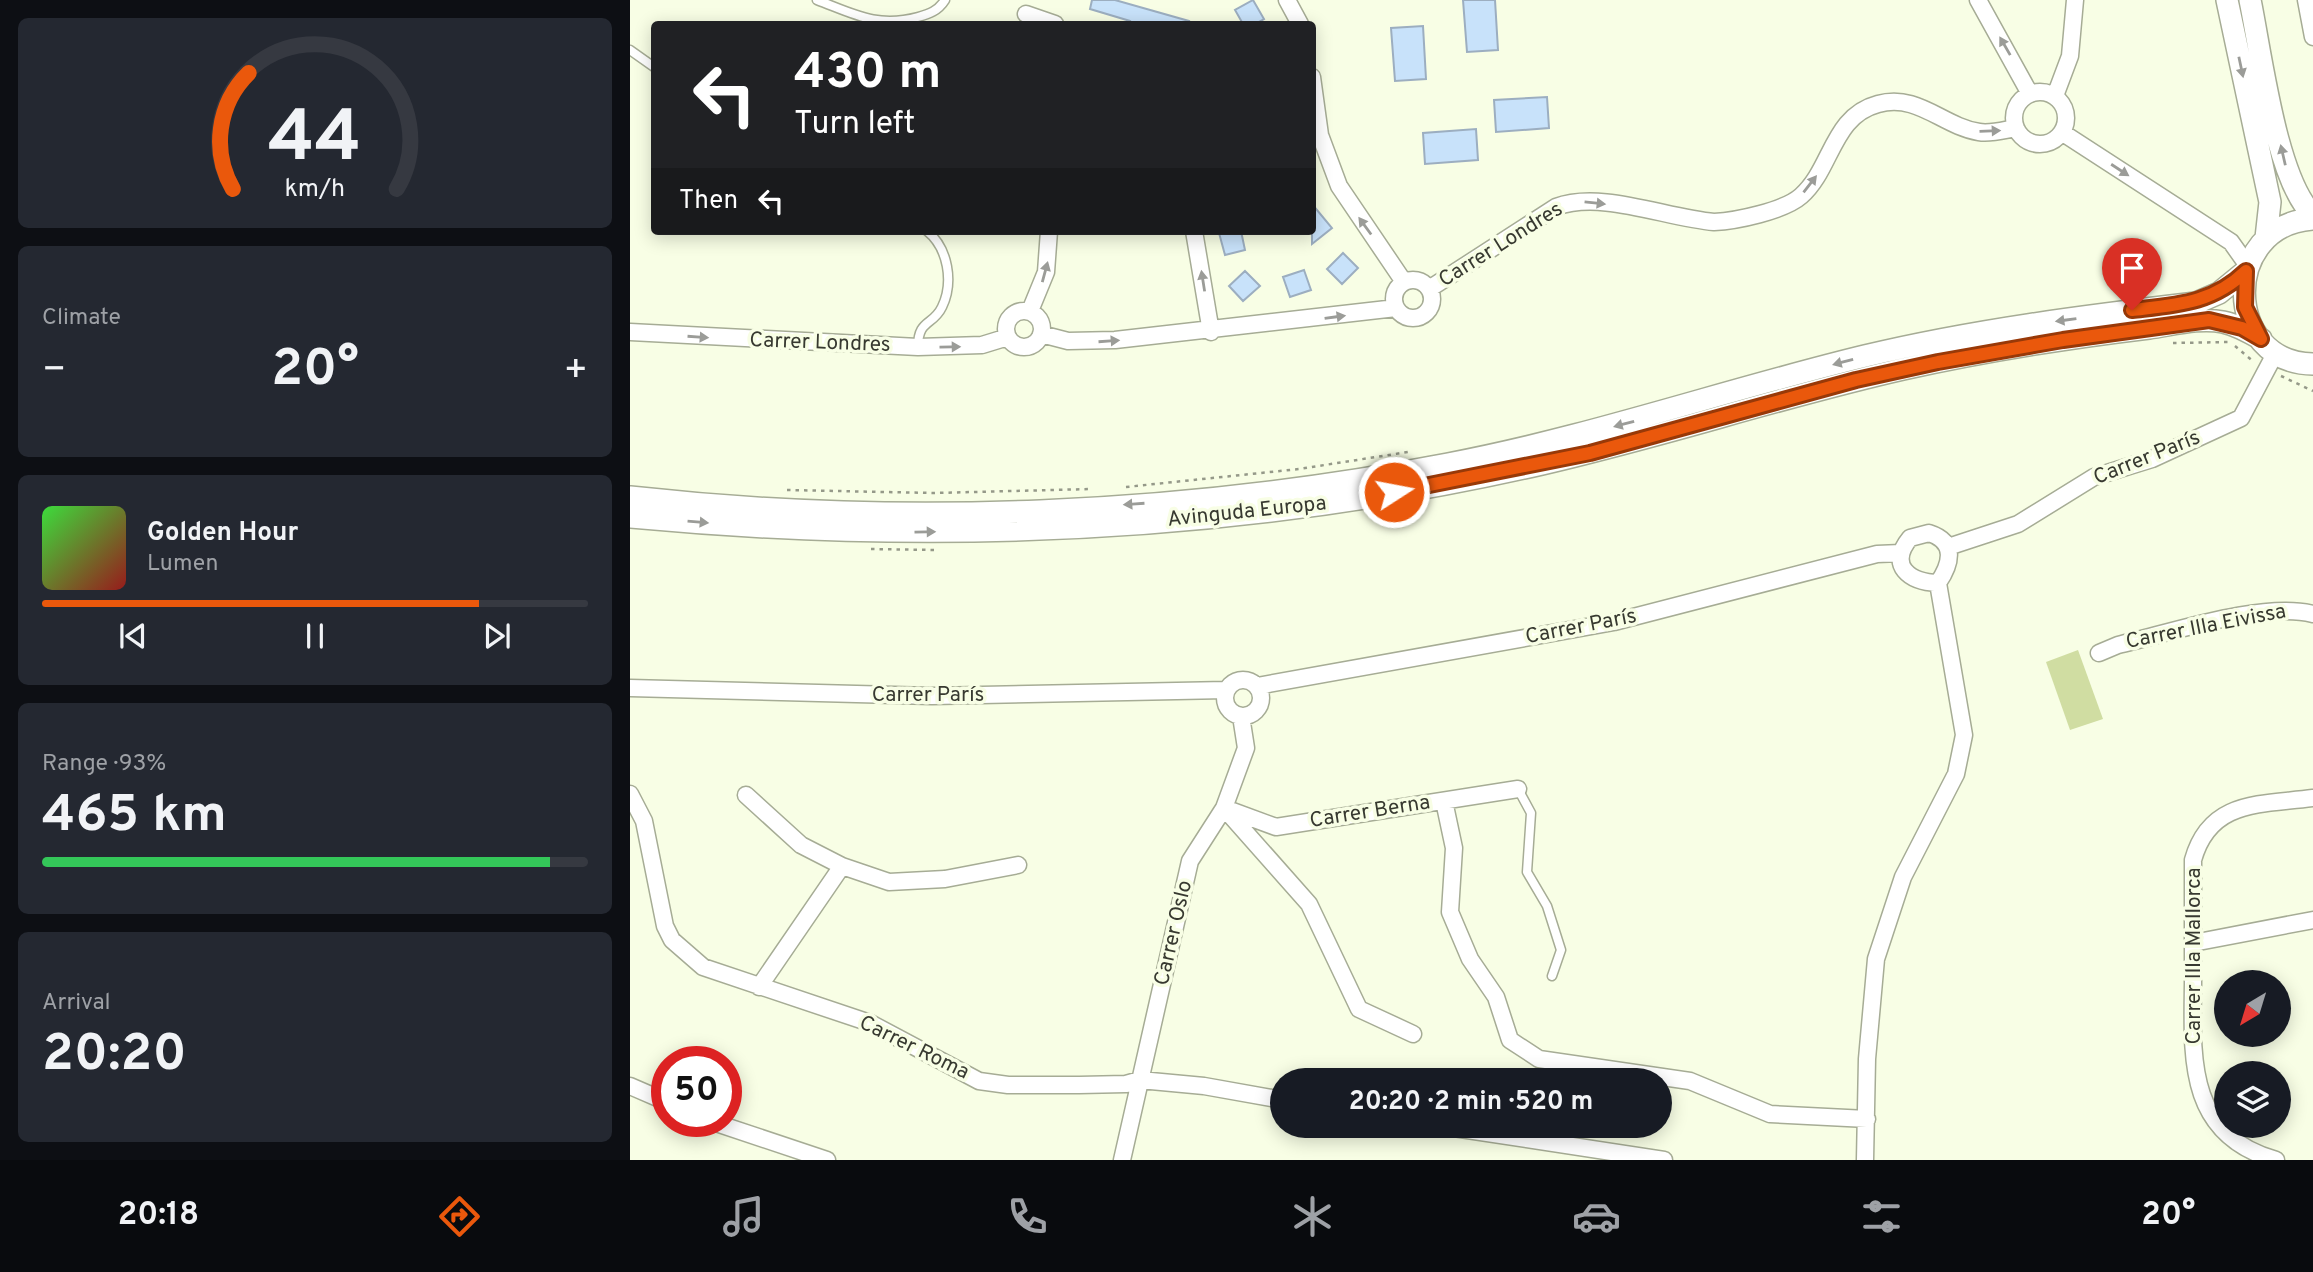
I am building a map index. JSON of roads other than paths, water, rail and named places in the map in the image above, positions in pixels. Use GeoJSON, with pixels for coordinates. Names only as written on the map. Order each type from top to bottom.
{"type":"FeatureCollection","features":[{"type":"Feature","properties":{"kind":"main road"},"geometry":{"type":"LineString","coordinates":[[2227,0],[2270,202],[2266,238]]}},
{"type":"Feature","properties":{"kind":"main road"},"geometry":{"type":"LineString","coordinates":[[2250,0],[2284,163],[2295,194],[2313,217],[2289,223],[2266,238],[2247,268],[2245,307],[2268,346]]}},
{"type":"Feature","properties":{"kind":"main road","name":"Avinguda Europa"},"geometry":{"type":"LineString","coordinates":[[630,497],[828,510],[1047,510],[1161,502],[1316,485],[1447,464],[1554,451],[1907,347],[2015,327],[2196,303],[2219,293],[2247,268]]}},
{"type":"Feature","properties":{"kind":"main road","name":"Avinguda Europa"},"geometry":{"type":"LineString","coordinates":[[630,517],[754,527],[896,532],[1089,527],[1180,520],[1343,501],[1856,380],[2011,348],[2209,320],[2242,328],[2268,346],[2311,365]]}},
{"type":"Feature","properties":{"kind":"street"},"geometry":{"type":"LineString","coordinates":[[1287,0],[1298,21]]}},
{"type":"Feature","properties":{"kind":"street"},"geometry":{"type":"LineString","coordinates":[[1978,0],[2030,94]]}},
{"type":"Feature","properties":{"kind":"street"},"geometry":{"type":"LineString","coordinates":[[2055,96],[2070,56],[2075,24],[2075,0]]}},
{"type":"Feature","properties":{"kind":"street"},"geometry":{"type":"LineString","coordinates":[[2305,0],[2313,37]]}},
{"type":"Feature","properties":{"kind":"street"},"geometry":{"type":"LineString","coordinates":[[1026,13],[1047,21]]}},
{"type":"Feature","properties":{"kind":"street"},"geometry":{"type":"LineString","coordinates":[[2043,92],[2055,96],[2067,114],[2063,133],[2051,143],[2042,145],[2026,140],[2016,128],[2015,110],[2030,94],[2043,92]]}},
{"type":"Feature","properties":{"kind":"street","name":"Carrer Londres"},"geometry":{"type":"LineString","coordinates":[[1429,289],[1556,207],[1569,202],[1594,201],[1714,222],[1730,221],[1784,206],[1811,186],[1849,121],[1876,104],[1896,101],[1916,104],[1977,132],[2016,128]]}},
{"type":"Feature","properties":{"kind":"street"},"geometry":{"type":"LineString","coordinates":[[1316,106],[1320,135],[1334,176],[1353,210],[1404,282]]}},
{"type":"Feature","properties":{"kind":"street"},"geometry":{"type":"LineString","coordinates":[[2063,133],[2231,242],[2247,268]]}},
{"type":"Feature","properties":{"kind":"street"},"geometry":{"type":"LineString","coordinates":[[1030,311],[1046,272],[1049,235]]}},
{"type":"Feature","properties":{"kind":"street"},"geometry":{"type":"LineString","coordinates":[[1195,235],[1211,331]]}},
{"type":"Feature","properties":{"kind":"street"},"geometry":{"type":"LineString","coordinates":[[1418,281],[1429,289],[1431,306],[1423,315],[1405,317],[1396,308],[1394,296],[1404,282],[1418,281]]}},
{"type":"Feature","properties":{"kind":"street"},"geometry":{"type":"LineString","coordinates":[[1041,334],[1068,341],[1090,342],[1211,331],[1396,308]]}},
{"type":"Feature","properties":{"kind":"street"},"geometry":{"type":"LineString","coordinates":[[1018,311],[1030,311],[1039,318],[1041,334],[1028,346],[1016,345],[1008,337],[1006,330],[1009,318],[1018,311]]}},
{"type":"Feature","properties":{"kind":"street","name":"Carrer Londres"},"geometry":{"type":"LineString","coordinates":[[630,332],[918,347],[982,345],[1008,337]]}},
{"type":"Feature","properties":{"kind":"street","name":"Carrer París"},"geometry":{"type":"LineString","coordinates":[[1948,547],[2018,524],[2094,477],[2152,459],[2241,418],[2268,346]]}},
{"type":"Feature","properties":{"kind":"street"},"geometry":{"type":"LineString","coordinates":[[1865,1160],[1870,995],[1876,960],[1903,877],[1956,774],[1964,735],[1938,583],[1948,568],[1948,547],[1937,536],[1917,534],[1910,538],[1901,553],[1906,573],[1916,580],[1938,583]]}},
{"type":"Feature","properties":{"kind":"street","name":"Carrer París"},"geometry":{"type":"LineString","coordinates":[[1257,686],[1614,622],[1877,554],[1901,553]]}},
{"type":"Feature","properties":{"kind":"street","name":"Carrer Illa Eivissa"},"geometry":{"type":"LineString","coordinates":[[2099,653],[2118,645],[2261,612],[2294,609],[2313,614]]}},
{"type":"Feature","properties":{"kind":"street"},"geometry":{"type":"LineString","coordinates":[[1240,680],[1257,686],[1260,704],[1252,713],[1241,716],[1226,707],[1226,690],[1240,680]]}},
{"type":"Feature","properties":{"kind":"street","name":"Carrer París"},"geometry":{"type":"LineString","coordinates":[[630,688],[932,696],[1226,690]]}},
{"type":"Feature","properties":{"kind":"street","name":"Carrer Oslo"},"geometry":{"type":"LineString","coordinates":[[1122,1160],[1190,861],[1224,808],[1246,748],[1241,716]]}},
{"type":"Feature","properties":{"kind":"street","name":"Carrer Berna"},"geometry":{"type":"LineString","coordinates":[[1224,808],[1276,827],[1518,789]]}},
{"type":"Feature","properties":{"kind":"street","name":"Carrer Roma"},"geometry":{"type":"LineString","coordinates":[[630,794],[644,821],[660,911],[673,940],[703,967],[880,1028],[979,1081],[1079,1085],[1126,1084],[1140,1080],[1204,1086],[1270,1098]]}},
{"type":"Feature","properties":{"kind":"street"},"geometry":{"type":"LineString","coordinates":[[746,795],[801,845],[842,866],[889,882],[945,879],[1018,865]]}},
{"type":"Feature","properties":{"kind":"street","name":"Carrer Illa Mallorca"},"geometry":{"type":"LineString","coordinates":[[2276,1160],[2255,1152],[2233,1138],[2214,1119],[2200,1092],[2193,1052],[2193,860],[2200,839],[2221,815],[2238,809],[2313,798]]}},
{"type":"Feature","properties":{"kind":"street"},"geometry":{"type":"LineString","coordinates":[[1444,801],[1454,848],[1450,912],[1470,959],[1496,997],[1510,1040],[1539,1059],[1690,1081],[1770,1114],[1867,1119]]}},
{"type":"Feature","properties":{"kind":"street"},"geometry":{"type":"LineString","coordinates":[[1224,808],[1309,904],[1359,1009],[1413,1034]]}},
{"type":"Feature","properties":{"kind":"street"},"geometry":{"type":"LineString","coordinates":[[759,987],[842,866]]}},
{"type":"Feature","properties":{"kind":"street"},"geometry":{"type":"LineString","coordinates":[[2193,943],[2313,920]]}},
{"type":"Feature","properties":{"kind":"street"},"geometry":{"type":"LineString","coordinates":[[630,1086],[651,1095]]}},
{"type":"Feature","properties":{"kind":"street"},"geometry":{"type":"LineString","coordinates":[[742,1132],[827,1160]]}},
{"type":"Feature","properties":{"kind":"street"},"geometry":{"type":"LineString","coordinates":[[1519,1138],[1664,1160]]}},
{"type":"Feature","properties":{"kind":"lane"},"geometry":{"type":"LineString","coordinates":[[817,0],[873,21]]}},
{"type":"Feature","properties":{"kind":"lane"},"geometry":{"type":"LineString","coordinates":[[899,21],[934,11],[945,0]]}},
{"type":"Feature","properties":{"kind":"lane"},"geometry":{"type":"LineString","coordinates":[[630,50],[651,65]]}},
{"type":"Feature","properties":{"kind":"lane"},"geometry":{"type":"LineString","coordinates":[[918,347],[920,328],[942,308],[948,268],[943,250],[930,235]]}},
{"type":"Feature","properties":{"kind":"lane"},"geometry":{"type":"LineString","coordinates":[[1518,789],[1531,813],[1527,872],[1547,906],[1561,950],[1552,976]]}}]}
